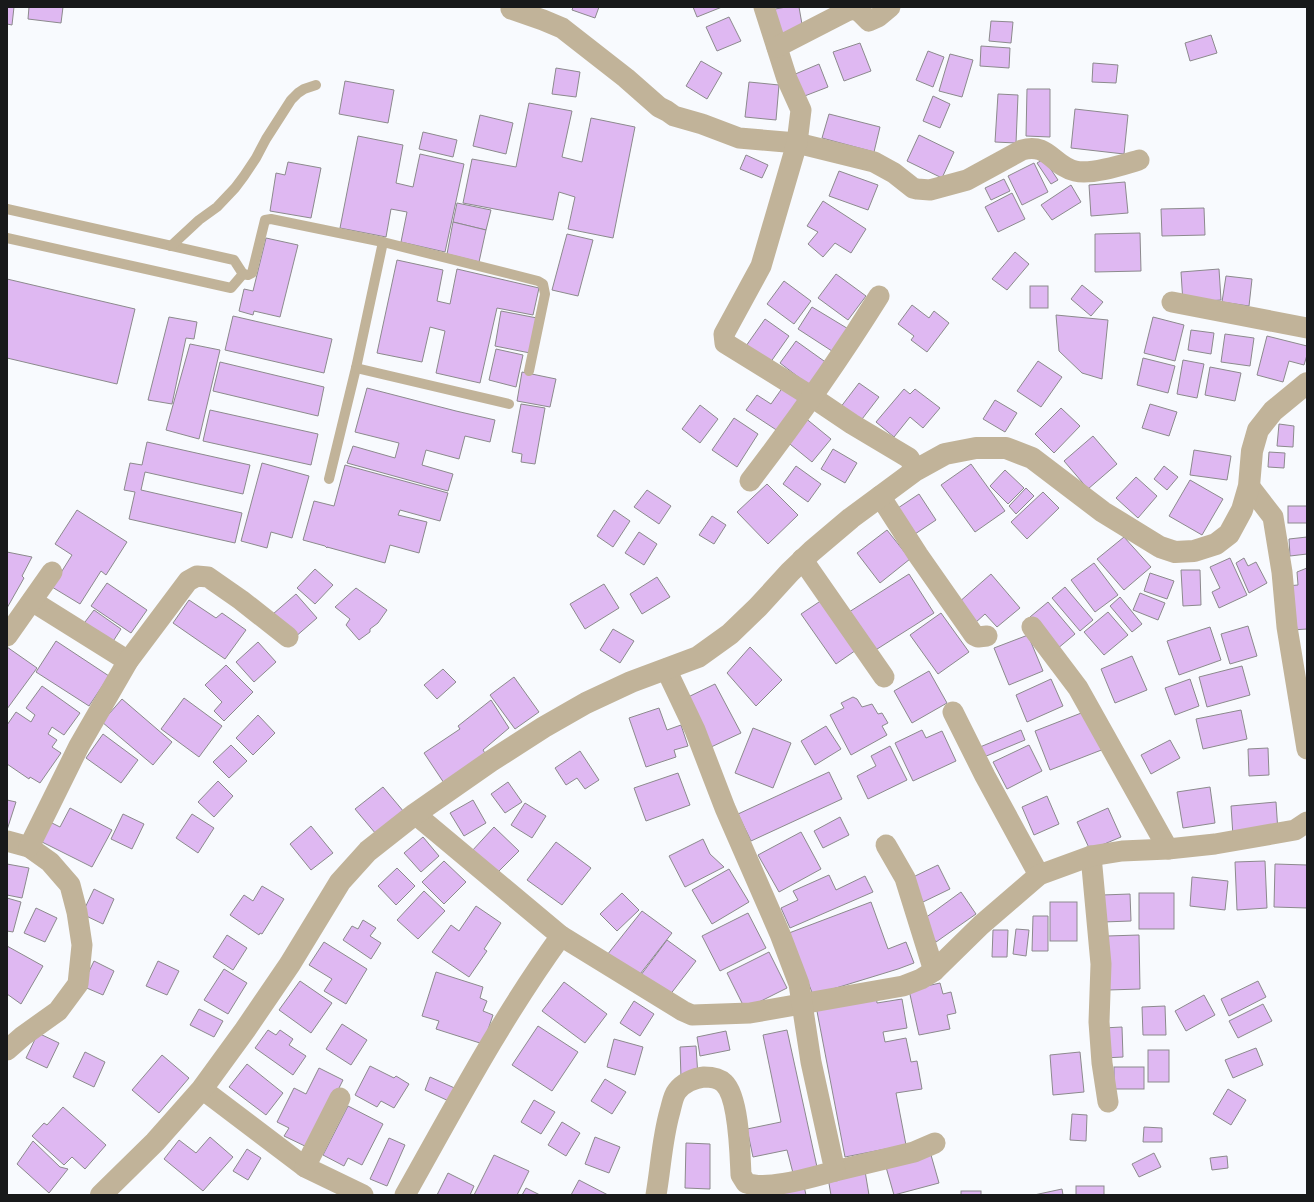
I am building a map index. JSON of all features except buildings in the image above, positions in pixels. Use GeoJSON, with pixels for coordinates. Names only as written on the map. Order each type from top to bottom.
{"type":"FeatureCollection","features":[{"type":"Feature","properties":{"kind":"street"},"geometry":{"type":"LineString","coordinates":[[512,7],[511,9],[562,28],[626,78],[659,107],[674,116],[702,124],[739,138],[797,143],[874,162],[894,173],[912,188],[923,190],[943,187],[967,180],[1022,150],[1034,147],[1042,150],[1065,167],[1073,171],[1081,172],[1114,167],[1139,160]]}},
{"type":"Feature","properties":{"kind":"street"},"geometry":{"type":"LineString","coordinates":[[764,7],[787,79],[801,110],[797,143],[761,266],[724,334],[725,343],[812,397],[852,424],[909,458],[916,470]]}},
{"type":"Feature","properties":{"kind":"street"},"geometry":{"type":"LineString","coordinates":[[777,47],[847,11],[854,9],[860,12],[869,21],[878,17],[890,7]]}},
{"type":"Feature","properties":{"kind":"street"},"geometry":{"type":"LineString","coordinates":[[750,481],[796,422],[850,343],[879,296]]}},
{"type":"Feature","properties":{"kind":"street"},"geometry":{"type":"LineString","coordinates":[[1172,302],[1307,328]]}},
{"type":"Feature","properties":{"kind":"street"},"geometry":{"type":"LineString","coordinates":[[101,1195],[155,1142],[202,1089],[290,964],[340,882],[368,851],[415,814],[491,761],[544,727],[580,706],[631,682],[698,657],[730,634],[758,607],[802,560],[851,518],[916,470],[945,454],[976,448],[1006,448],[1032,458],[1103,512],[1160,547],[1175,552],[1194,550],[1216,544],[1229,534],[1242,510],[1249,486],[1252,451],[1258,430],[1273,411],[1307,383]]}},
{"type":"Feature","properties":{"kind":"street"},"geometry":{"type":"LineString","coordinates":[[1249,486],[1273,517],[1282,572],[1288,634],[1307,749]]}},
{"type":"Feature","properties":{"kind":"street"},"geometry":{"type":"LineString","coordinates":[[880,496],[918,555],[974,635],[978,637],[987,636]]}},
{"type":"Feature","properties":{"kind":"street"},"geometry":{"type":"LineString","coordinates":[[802,560],[884,678]]}},
{"type":"Feature","properties":{"kind":"street"},"geometry":{"type":"LineString","coordinates":[[7,636],[52,572]]}},
{"type":"Feature","properties":{"kind":"street"},"geometry":{"type":"LineString","coordinates":[[29,847],[79,746],[128,661],[188,581],[197,576],[208,577],[241,600],[288,637]]}},
{"type":"Feature","properties":{"kind":"street"},"geometry":{"type":"LineString","coordinates":[[32,601],[128,661]]}},
{"type":"Feature","properties":{"kind":"street"},"geometry":{"type":"LineString","coordinates":[[1032,627],[1078,688],[1168,849]]}},
{"type":"Feature","properties":{"kind":"street"},"geometry":{"type":"LineString","coordinates":[[666,669],[695,730],[725,808],[780,934],[799,984],[811,1062],[835,1171]]}},
{"type":"Feature","properties":{"kind":"street"},"geometry":{"type":"LineString","coordinates":[[953,712],[985,776],[1039,876]]}},
{"type":"Feature","properties":{"kind":"street"},"geometry":{"type":"LineString","coordinates":[[415,814],[522,902],[554,931],[683,1011],[692,1015],[750,1013],[903,986],[934,970],[981,925],[1039,876],[1091,856],[1122,851],[1168,849],[1215,844],[1295,830],[1307,822]]}},
{"type":"Feature","properties":{"kind":"street"},"geometry":{"type":"LineString","coordinates":[[7,841],[29,847],[50,862],[70,885],[78,912],[82,945],[78,984],[58,1011],[23,1036],[7,1050]]}},
{"type":"Feature","properties":{"kind":"street"},"geometry":{"type":"LineString","coordinates":[[886,845],[905,878],[934,970]]}},
{"type":"Feature","properties":{"kind":"street"},"geometry":{"type":"LineString","coordinates":[[1091,856],[1101,964],[1099,1022],[1102,1063],[1108,1102]]}},
{"type":"Feature","properties":{"kind":"street"},"geometry":{"type":"LineString","coordinates":[[405,1195],[463,1091],[537,970],[554,931]]}},
{"type":"Feature","properties":{"kind":"street"},"geometry":{"type":"LineString","coordinates":[[656,1195],[663,1139],[673,1099],[677,1091],[687,1082],[698,1078],[718,1078],[729,1090],[737,1124],[742,1175],[746,1183],[753,1190],[914,1152],[935,1143]]}},
{"type":"Feature","properties":{"kind":"street"},"geometry":{"type":"LineString","coordinates":[[202,1089],[305,1167],[363,1195]]}},
{"type":"Feature","properties":{"kind":"street"},"geometry":{"type":"LineString","coordinates":[[305,1167],[340,1098]]}},
{"type":"Feature","properties":{"kind":"lane"},"geometry":{"type":"LineString","coordinates":[[171,246],[217,207],[235,188],[256,158],[266,139],[291,100],[304,89],[316,85]]}},
{"type":"Feature","properties":{"kind":"lane"},"geometry":{"type":"LineString","coordinates":[[7,209],[234,260],[243,274]]}},
{"type":"Feature","properties":{"kind":"lane"},"geometry":{"type":"LineString","coordinates":[[243,274],[248,275],[252,273],[265,220],[268,219],[383,242],[543,284],[545,294],[529,371]]}},
{"type":"Feature","properties":{"kind":"lane"},"geometry":{"type":"LineString","coordinates":[[7,238],[231,288],[243,274]]}},
{"type":"Feature","properties":{"kind":"lane"},"geometry":{"type":"LineString","coordinates":[[329,479],[356,368],[383,242]]}},
{"type":"Feature","properties":{"kind":"lane"},"geometry":{"type":"LineString","coordinates":[[356,368],[509,404]]}}]}
